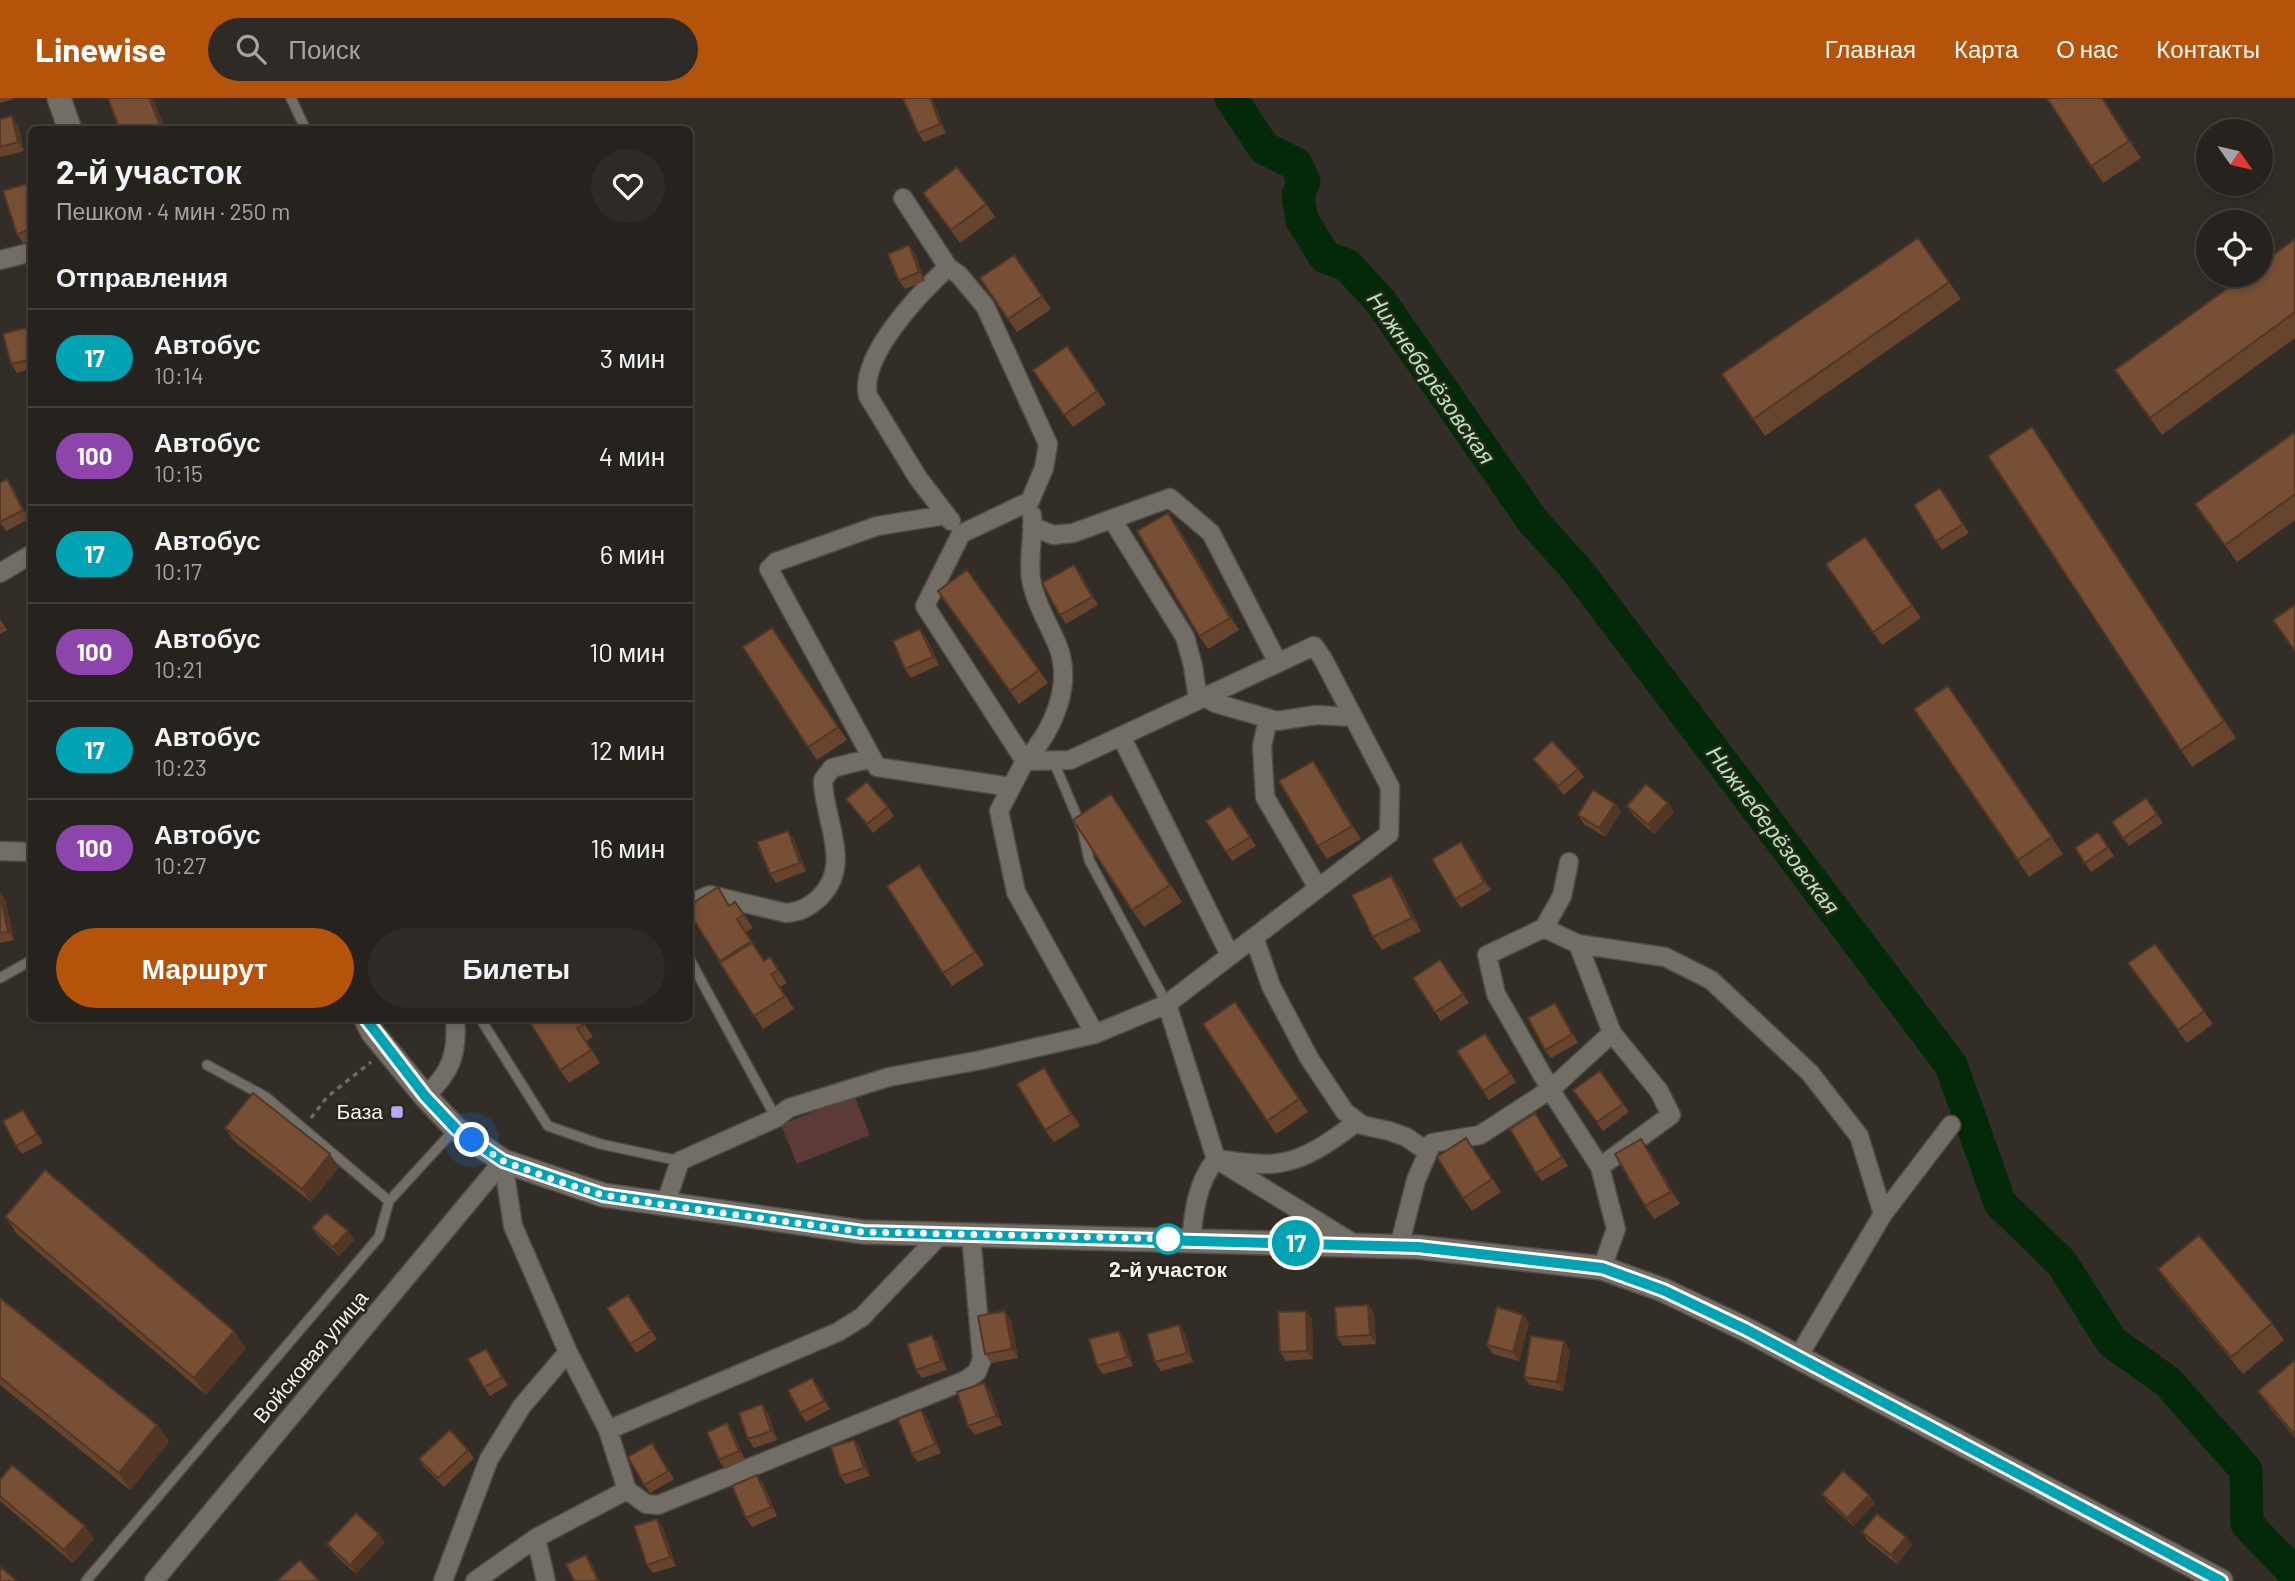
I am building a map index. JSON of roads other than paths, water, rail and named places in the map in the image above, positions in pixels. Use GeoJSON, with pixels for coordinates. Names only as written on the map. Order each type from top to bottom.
{"type":"FeatureCollection","features":[{"type":"Feature","properties":{"kind":"street"},"geometry":{"type":"LineString","coordinates":[[59,98],[69,126]]}},
{"type":"Feature","properties":{"kind":"street"},"geometry":{"type":"LineString","coordinates":[[903,198],[948,267],[959,275],[985,306],[1048,444],[1044,468],[1030,501],[1031,581],[1059,647],[1064,677],[1061,697],[1047,733],[1025,761],[999,811],[1016,892],[1095,1034]]}},
{"type":"Feature","properties":{"kind":"street"},"geometry":{"type":"LineString","coordinates":[[0,260],[28,253]]}},
{"type":"Feature","properties":{"kind":"street"},"geometry":{"type":"LineString","coordinates":[[948,267],[905,310],[869,368],[866,384],[868,396],[918,478],[961,534]]}},
{"type":"Feature","properties":{"kind":"street"},"geometry":{"type":"LineString","coordinates":[[1032,526],[1053,535],[1060,535],[1170,498],[1211,533],[1278,663]]}},
{"type":"Feature","properties":{"kind":"street"},"geometry":{"type":"LineString","coordinates":[[1025,761],[925,606],[961,534],[1030,501]]}},
{"type":"Feature","properties":{"kind":"street"},"geometry":{"type":"LineString","coordinates":[[946,515],[877,526],[776,562],[769,569],[877,768],[1011,787]]}},
{"type":"Feature","properties":{"kind":"street"},"geometry":{"type":"LineString","coordinates":[[1112,519],[1142,563],[1185,637],[1202,699]]}},
{"type":"Feature","properties":{"kind":"street"},"geometry":{"type":"LineString","coordinates":[[0,573],[28,556]]}},
{"type":"Feature","properties":{"kind":"street"},"geometry":{"type":"LineString","coordinates":[[665,1205],[680,1161],[776,1118],[789,1108],[889,1077],[981,1060],[1095,1034],[1167,1004],[1389,834],[1390,787],[1314,646],[1070,760],[1025,761]]}},
{"type":"Feature","properties":{"kind":"street"},"geometry":{"type":"LineString","coordinates":[[1202,699],[1277,721],[1316,715],[1353,717]]}},
{"type":"Feature","properties":{"kind":"street"},"geometry":{"type":"LineString","coordinates":[[1268,719],[1262,746],[1265,797],[1318,888]]}},
{"type":"Feature","properties":{"kind":"street"},"geometry":{"type":"LineString","coordinates":[[1121,736],[1230,955]]}},
{"type":"Feature","properties":{"kind":"street"},"geometry":{"type":"LineString","coordinates":[[693,902],[709,895],[786,913],[798,912],[813,903],[825,892],[837,864],[823,780],[832,768],[872,758]]}},
{"type":"Feature","properties":{"kind":"street"},"geometry":{"type":"LineString","coordinates":[[0,851],[28,852]]}},
{"type":"Feature","properties":{"kind":"street"},"geometry":{"type":"LineString","coordinates":[[1569,862],[1562,896],[1544,928],[1487,955],[1496,994],[1600,1167],[1616,1229],[1602,1268]]}},
{"type":"Feature","properties":{"kind":"street"},"geometry":{"type":"LineString","coordinates":[[1544,928],[1578,944],[1665,957],[1712,980],[1810,1073],[1859,1136],[1883,1214]]}},
{"type":"Feature","properties":{"kind":"street"},"geometry":{"type":"LineString","coordinates":[[1254,937],[1270,986],[1332,1096],[1345,1112],[1362,1125],[1389,1130],[1406,1137],[1428,1152]]}},
{"type":"Feature","properties":{"kind":"street"},"geometry":{"type":"LineString","coordinates":[[1578,944],[1612,1033],[1659,1091],[1671,1115],[1600,1167]]}},
{"type":"Feature","properties":{"kind":"street"},"geometry":{"type":"LineString","coordinates":[[1167,1004],[1216,1159],[1356,1245]]}},
{"type":"Feature","properties":{"kind":"street"},"geometry":{"type":"LineString","coordinates":[[368,1022],[425,1096],[456,1129],[503,1161],[603,1195],[863,1232],[1399,1247],[1602,1268],[1663,1290],[1798,1357],[2221,1581]]}},
{"type":"Feature","properties":{"kind":"street"},"geometry":{"type":"LineString","coordinates":[[425,1096],[449,1068],[455,1053],[456,1022]]}},
{"type":"Feature","properties":{"kind":"street"},"geometry":{"type":"LineString","coordinates":[[1399,1247],[1416,1180],[1432,1143],[1480,1135],[1551,1089],[1612,1033]]}},
{"type":"Feature","properties":{"kind":"street"},"geometry":{"type":"LineString","coordinates":[[1216,1159],[1279,1163],[1308,1154],[1357,1122]]}},
{"type":"Feature","properties":{"kind":"street"},"geometry":{"type":"LineString","coordinates":[[1798,1357],[1883,1214],[1951,1125]]}},
{"type":"Feature","properties":{"kind":"street"},"geometry":{"type":"LineString","coordinates":[[1191,1240],[1199,1190],[1207,1171],[1216,1159]]}},
{"type":"Feature","properties":{"kind":"street"},"geometry":{"type":"LineString","coordinates":[[503,1161],[513,1226],[568,1352],[608,1430],[627,1490],[646,1504],[658,1506],[977,1372],[982,1359],[971,1235]]}},
{"type":"Feature","properties":{"kind":"street","name":"Войсковая улица"},"geometry":{"type":"LineString","coordinates":[[154,1581],[503,1161]]}},
{"type":"Feature","properties":{"kind":"street"},"geometry":{"type":"LineString","coordinates":[[608,1430],[838,1332],[862,1317],[941,1234]]}},
{"type":"Feature","properties":{"kind":"street"},"geometry":{"type":"LineString","coordinates":[[443,1581],[489,1459],[522,1406],[568,1352]]}},
{"type":"Feature","properties":{"kind":"street"},"geometry":{"type":"LineString","coordinates":[[475,1581],[536,1538],[627,1490]]}},
{"type":"Feature","properties":{"kind":"street"},"geometry":{"type":"LineString","coordinates":[[536,1538],[546,1581]]}},
{"type":"Feature","properties":{"kind":"lane"},"geometry":{"type":"LineString","coordinates":[[291,98],[304,126]]}},
{"type":"Feature","properties":{"kind":"lane"},"geometry":{"type":"LineString","coordinates":[[1053,760],[1083,831],[1089,860],[1167,1004]]}},
{"type":"Feature","properties":{"kind":"lane"},"geometry":{"type":"LineString","coordinates":[[0,978],[28,962]]}},
{"type":"Feature","properties":{"kind":"lane"},"geometry":{"type":"LineString","coordinates":[[693,966],[776,1118]]}},
{"type":"Feature","properties":{"kind":"lane"},"geometry":{"type":"LineString","coordinates":[[483,1022],[548,1126],[600,1144],[680,1161]]}},
{"type":"Feature","properties":{"kind":"lane"},"geometry":{"type":"LineString","coordinates":[[207,1065],[266,1097],[388,1201]]}},
{"type":"Feature","properties":{"kind":"lane"},"geometry":{"type":"LineString","coordinates":[[86,1581],[379,1237],[388,1201],[456,1129]]}},
{"type":"Feature","properties":{"kind":"waterway","name":"Нижнеберёзовская"},"geometry":{"type":"LineString","coordinates":[[1231,98],[1264,148],[1296,164],[1304,182],[1298,195],[1302,220],[1325,257],[1347,265],[1381,302],[1532,520],[1577,570],[1951,1065],[2000,1203],[2061,1262],[2112,1342],[2168,1382],[2246,1470],[2247,1524],[2295,1574]]}},
{"type":"Feature","properties":{"kind":"place","name":"База"},"geometry":{"type":"Point","coordinates":[397,1112]}},
{"type":"Feature","properties":{"kind":"place","name":"2-й участок"},"geometry":{"type":"Point","coordinates":[1168,1239]}}]}
